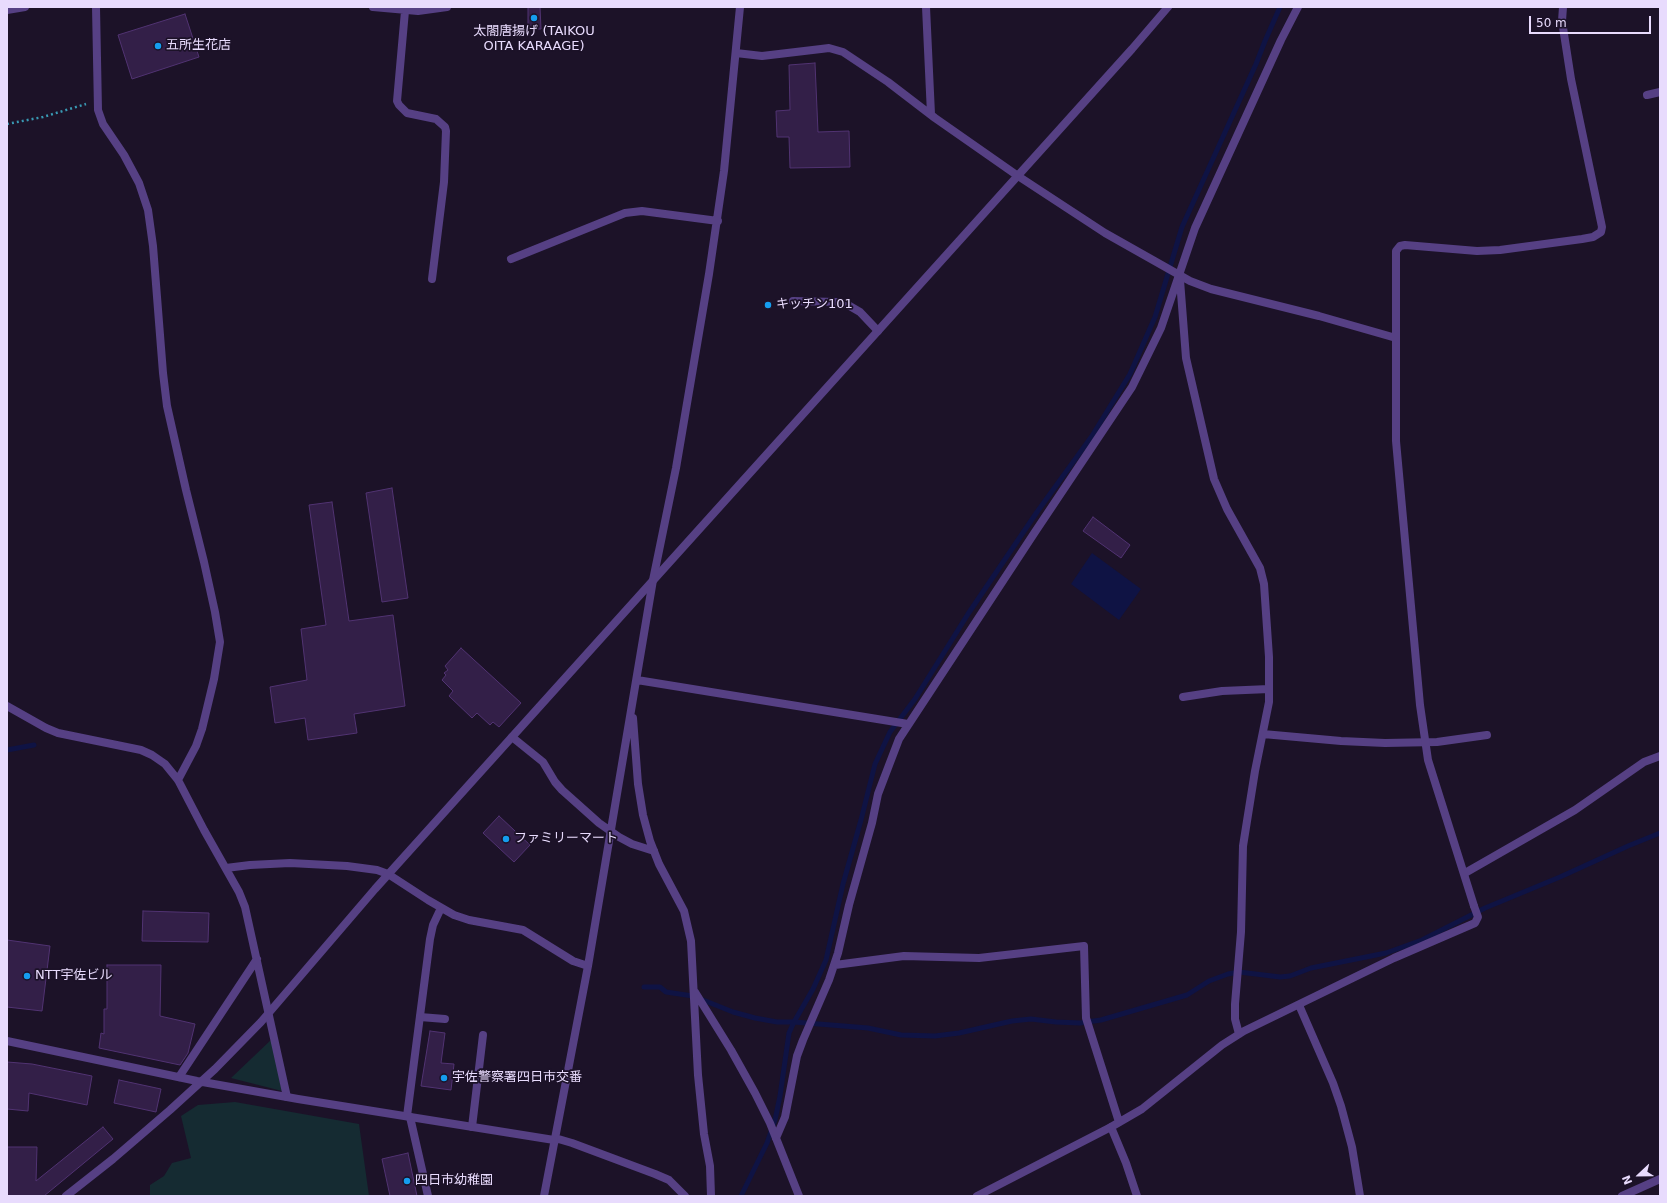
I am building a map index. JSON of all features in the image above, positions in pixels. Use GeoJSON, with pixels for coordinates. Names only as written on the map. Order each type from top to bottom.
{"type":"FeatureCollection","features":[{"type":"Feature","properties":{"kind":"street"},"geometry":{"type":"LineString","coordinates":[[7,10],[25,7]]}},
{"type":"Feature","properties":{"kind":"street"},"geometry":{"type":"LineString","coordinates":[[96,7],[97,102],[103,124],[132,170],[144,196],[148,210],[154,246],[163,373],[167,406],[204,562],[220,642],[202,729],[196,746],[178,780]]}},
{"type":"Feature","properties":{"kind":"street"},"geometry":{"type":"LineString","coordinates":[[373,7],[405,11],[447,7]]}},
{"type":"Feature","properties":{"kind":"street"},"geometry":{"type":"LineString","coordinates":[[544,1196],[588,966],[653,580],[676,468],[718,221],[740,7]]}},
{"type":"Feature","properties":{"kind":"street"},"geometry":{"type":"LineString","coordinates":[[926,7],[931,114]]}},
{"type":"Feature","properties":{"kind":"street"},"geometry":{"type":"LineString","coordinates":[[66,1196],[113,1159],[200,1082],[268,1014],[388,874],[1132,50],[1168,7]]}},
{"type":"Feature","properties":{"kind":"street"},"geometry":{"type":"LineString","coordinates":[[776,1138],[789,1101],[799,1051],[835,965],[849,905],[882,782],[899,739],[945,672],[1035,532],[1132,387],[1161,328],[1190,242],[1211,192],[1281,40],[1298,7]]}},
{"type":"Feature","properties":{"kind":"street"},"geometry":{"type":"LineString","coordinates":[[977,1196],[1111,1127],[1148,1105],[1216,1050],[1239,1034],[1394,958],[1475,923],[1478,917],[1465,872],[1433,775],[1425,742],[1420,705],[1396,441],[1396,251],[1400,246],[1478,251],[1500,250],[1582,239],[1593,237],[1601,232],[1602,227],[1571,79],[1562,21],[1563,7]]}},
{"type":"Feature","properties":{"kind":"street"},"geometry":{"type":"LineString","coordinates":[[405,11],[398,101],[399,106],[408,113],[436,119],[445,127],[446,131],[444,182],[432,279]]}},
{"type":"Feature","properties":{"kind":"street"},"geometry":{"type":"LineString","coordinates":[[736,53],[762,56],[829,48],[843,52],[1018,176],[1105,233],[1179,275],[1211,289],[1319,316],[1396,338]]}},
{"type":"Feature","properties":{"kind":"street"},"geometry":{"type":"LineString","coordinates":[[1647,95],[1660,92]]}},
{"type":"Feature","properties":{"kind":"street"},"geometry":{"type":"LineString","coordinates":[[511,259],[624,213],[642,211],[718,221]]}},
{"type":"Feature","properties":{"kind":"street"},"geometry":{"type":"LineString","coordinates":[[1179,275],[1186,358],[1214,478],[1224,504],[1256,561],[1262,576],[1269,657],[1268,712],[1255,771],[1242,851],[1241,932],[1235,1004],[1236,1026],[1239,1034]]}},
{"type":"Feature","properties":{"kind":"street"},"geometry":{"type":"LineString","coordinates":[[793,301],[837,302],[848,305],[860,312],[878,331]]}},
{"type":"Feature","properties":{"kind":"street"},"geometry":{"type":"LineString","coordinates":[[636,680],[908,724]]}},
{"type":"Feature","properties":{"kind":"street"},"geometry":{"type":"LineString","coordinates":[[1183,697],[1222,691],[1269,689]]}},
{"type":"Feature","properties":{"kind":"street"},"geometry":{"type":"LineString","coordinates":[[7,706],[58,733],[141,750],[152,754],[165,764],[178,780],[226,868],[245,907],[287,1097]]}},
{"type":"Feature","properties":{"kind":"street"},"geometry":{"type":"LineString","coordinates":[[632,706],[640,800],[647,830],[654,851],[684,911],[691,941],[698,1075],[704,1134],[710,1166],[711,1196]]}},
{"type":"Feature","properties":{"kind":"street"},"geometry":{"type":"LineString","coordinates":[[1263,734],[1348,741],[1425,742],[1487,735]]}},
{"type":"Feature","properties":{"kind":"street"},"geometry":{"type":"LineString","coordinates":[[512,737],[543,762],[555,782],[562,790],[611,831],[632,844],[654,851]]}},
{"type":"Feature","properties":{"kind":"street"},"geometry":{"type":"LineString","coordinates":[[1465,872],[1575,810],[1644,762],[1660,756]]}},
{"type":"Feature","properties":{"kind":"street"},"geometry":{"type":"LineString","coordinates":[[226,868],[290,863],[348,866],[377,870],[388,874],[441,908],[462,918],[523,930],[573,961],[588,966]]}},
{"type":"Feature","properties":{"kind":"street"},"geometry":{"type":"LineString","coordinates":[[428,1196],[409,1117],[431,932],[441,908]]}},
{"type":"Feature","properties":{"kind":"street"},"geometry":{"type":"LineString","coordinates":[[835,965],[904,956],[979,958],[1084,946],[1086,1018],[1119,1122]]}},
{"type":"Feature","properties":{"kind":"street"},"geometry":{"type":"LineString","coordinates":[[179,1078],[257,959]]}},
{"type":"Feature","properties":{"kind":"street"},"geometry":{"type":"LineString","coordinates":[[694,992],[744,1072],[776,1138],[799,1196]]}},
{"type":"Feature","properties":{"kind":"street"},"geometry":{"type":"LineString","coordinates":[[1298,1005],[1330,1076],[1341,1106],[1352,1147],[1360,1196]]}},
{"type":"Feature","properties":{"kind":"street"},"geometry":{"type":"LineString","coordinates":[[420,1017],[445,1019]]}},
{"type":"Feature","properties":{"kind":"street"},"geometry":{"type":"LineString","coordinates":[[472,1127],[483,1035]]}},
{"type":"Feature","properties":{"kind":"street"},"geometry":{"type":"LineString","coordinates":[[7,1040],[200,1082],[409,1117],[555,1139],[572,1143],[660,1176],[673,1183],[685,1196]]}},
{"type":"Feature","properties":{"kind":"street"},"geometry":{"type":"LineString","coordinates":[[1111,1127],[1126,1163],[1137,1196]]}},
{"type":"Feature","properties":{"kind":"street"},"geometry":{"type":"LineString","coordinates":[[1622,1196],[1660,1179]]}},
{"type":"Feature","properties":{"kind":"path"},"geometry":{"type":"LineString","coordinates":[[7,124],[44,117],[92,102],[97,102]]}},
{"type":"Feature","properties":{"kind":"shaded area"},"geometry":{"type":"Polygon","coordinates":[[[1092,553],[1141,589],[1119,620],[1071,584],[1092,553]]]}},
{"type":"Feature","properties":{"kind":"shaded area"},"geometry":{"type":"Polygon","coordinates":[[[272,1039],[282,1091],[231,1078],[272,1039]]]}},
{"type":"Feature","properties":{"kind":"shaded area"},"geometry":{"type":"Polygon","coordinates":[[[235,1102],[359,1124],[369,1196],[150,1196],[150,1185],[164,1176],[172,1163],[191,1158],[181,1116],[198,1105],[235,1102]]]}},
{"type":"Feature","properties":{"kind":"building","name":"太閤唐揚げ (TAIKOU OITA KARAAGE)"},"geometry":{"type":"Polygon","coordinates":[[[528,7],[540,7],[541,29],[528,29],[528,7]]]}},
{"type":"Feature","properties":{"kind":"building","name":"五所生花店"},"geometry":{"type":"Polygon","coordinates":[[[185,14],[199,57],[132,79],[118,35],[185,14]]]}},
{"type":"Feature","properties":{"kind":"building"},"geometry":{"type":"Polygon","coordinates":[[[815,63],[818,132],[849,131],[850,167],[790,168],[789,137],[777,137],[776,111],[790,110],[789,65],[815,63]]]}},
{"type":"Feature","properties":{"kind":"building"},"geometry":{"type":"Polygon","coordinates":[[[392,488],[408,598],[382,602],[366,493],[392,488]]]}},
{"type":"Feature","properties":{"kind":"building"},"geometry":{"type":"Polygon","coordinates":[[[332,502],[349,621],[393,615],[405,706],[354,714],[357,733],[308,740],[305,718],[275,723],[270,687],[307,680],[301,629],[326,625],[309,505],[332,502]]]}},
{"type":"Feature","properties":{"kind":"building"},"geometry":{"type":"Polygon","coordinates":[[[1093,517],[1130,545],[1121,558],[1083,531],[1093,517]]]}},
{"type":"Feature","properties":{"kind":"building"},"geometry":{"type":"Polygon","coordinates":[[[461,648],[521,703],[499,727],[493,722],[490,725],[477,713],[472,718],[449,696],[453,691],[442,680],[446,675],[444,673],[448,670],[445,666],[461,648]]]}},
{"type":"Feature","properties":{"kind":"building","name":"ファミリーマート"},"geometry":{"type":"Polygon","coordinates":[[[499,816],[530,845],[514,862],[483,833],[499,816]]]}},
{"type":"Feature","properties":{"kind":"building"},"geometry":{"type":"Polygon","coordinates":[[[143,911],[209,913],[208,942],[142,941],[143,911]]]}},
{"type":"Feature","properties":{"kind":"building","name":"NTT宇佐ビル"},"geometry":{"type":"Polygon","coordinates":[[[7,940],[50,946],[42,1011],[7,1007],[7,940]]]}},
{"type":"Feature","properties":{"kind":"building"},"geometry":{"type":"Polygon","coordinates":[[[107,965],[161,965],[160,1016],[195,1024],[188,1053],[180,1065],[99,1048],[101,1033],[104,1034],[104,1009],[107,1009],[107,965]]]}},
{"type":"Feature","properties":{"kind":"building"},"geometry":{"type":"Polygon","coordinates":[[[430,1031],[445,1033],[441,1063],[454,1064],[451,1090],[421,1086],[430,1031]]]}},
{"type":"Feature","properties":{"kind":"building"},"geometry":{"type":"Polygon","coordinates":[[[7,1062],[32,1064],[92,1076],[87,1105],[29,1093],[28,1111],[7,1109],[7,1062]]]}},
{"type":"Feature","properties":{"kind":"building"},"geometry":{"type":"Polygon","coordinates":[[[119,1080],[161,1089],[156,1112],[114,1103],[119,1080]]]}},
{"type":"Feature","properties":{"kind":"building"},"geometry":{"type":"Polygon","coordinates":[[[103,1127],[113,1139],[44,1196],[7,1196],[7,1147],[37,1147],[36,1181],[103,1127]]]}},
{"type":"Feature","properties":{"kind":"building"},"geometry":{"type":"Polygon","coordinates":[[[408,1153],[417,1196],[390,1196],[382,1159],[408,1153]]]}},
{"type":"Feature","properties":{"kind":"waterway"},"geometry":{"type":"LineString","coordinates":[[644,987],[660,987],[666,992],[693,996],[733,1012],[755,1018],[777,1022],[794,1022],[813,989],[826,960],[843,884],[875,764],[890,732],[915,699],[968,614],[1037,512],[1092,436],[1130,374],[1155,317],[1182,227],[1256,64],[1280,7]]}},
{"type":"Feature","properties":{"kind":"waterway"},"geometry":{"type":"LineString","coordinates":[[7,750],[34,745]]}},
{"type":"Feature","properties":{"kind":"waterway"},"geometry":{"type":"LineString","coordinates":[[741,1196],[767,1143],[775,1120],[789,1033],[794,1022],[868,1028],[901,1035],[935,1036],[959,1033],[1012,1021],[1031,1019],[1080,1023],[1101,1020],[1187,995],[1209,981],[1228,974],[1239,972],[1280,977],[1290,976],[1311,968],[1386,953],[1422,940],[1485,908],[1660,833]]}},
{"type":"Feature","properties":{"kind":"place","name":"太閤唐揚げ (TAIKOU OITA KARAAGE)"},"geometry":{"type":"Point","coordinates":[534,18]}},
{"type":"Feature","properties":{"kind":"place","name":"五所生花店"},"geometry":{"type":"Point","coordinates":[158,46]}},
{"type":"Feature","properties":{"kind":"place","name":"キッチン101"},"geometry":{"type":"Point","coordinates":[768,305]}},
{"type":"Feature","properties":{"kind":"place","name":"ファミリーマート"},"geometry":{"type":"Point","coordinates":[506,839]}},
{"type":"Feature","properties":{"kind":"place","name":"NTT宇佐ビル"},"geometry":{"type":"Point","coordinates":[27,976]}},
{"type":"Feature","properties":{"kind":"place","name":"宇佐警察署四日市交番"},"geometry":{"type":"Point","coordinates":[444,1078]}},
{"type":"Feature","properties":{"kind":"place","name":"四日市幼稚園"},"geometry":{"type":"Point","coordinates":[407,1181]}}]}
